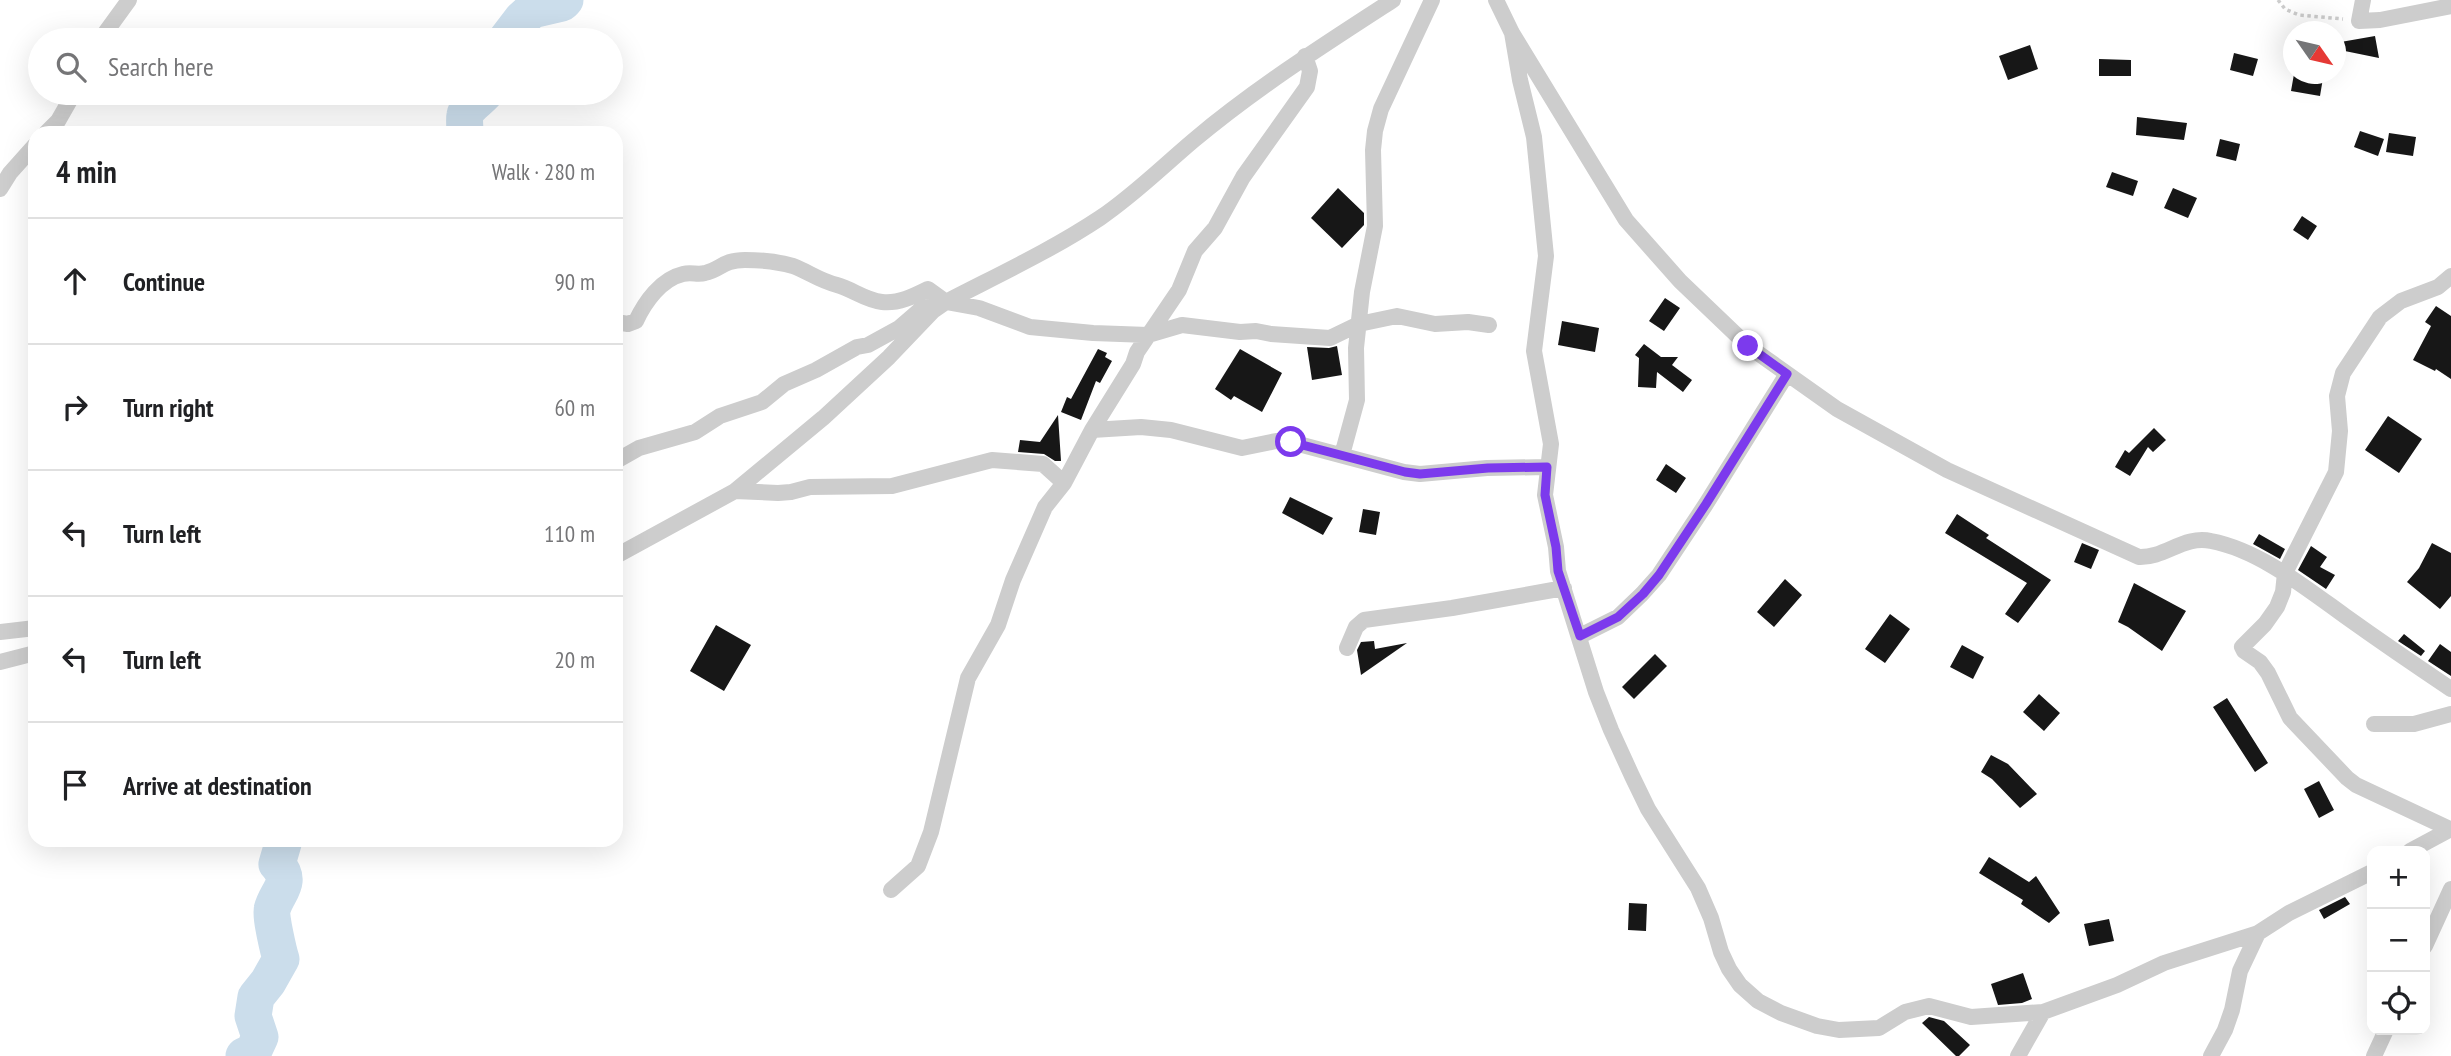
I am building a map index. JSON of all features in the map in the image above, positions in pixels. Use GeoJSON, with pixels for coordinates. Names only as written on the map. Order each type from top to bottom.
{"type":"FeatureCollection","features":[{"type":"Feature","properties":{"kind":"street"},"geometry":{"type":"LineString","coordinates":[[109,28],[129,0]]}},
{"type":"Feature","properties":{"kind":"street"},"geometry":{"type":"LineString","coordinates":[[623,552],[735,491],[823,418],[889,357],[933,311],[1069,238],[1099,218],[1135,193],[1194,140],[1305,56],[1393,0]]}},
{"type":"Feature","properties":{"kind":"street"},"geometry":{"type":"LineString","coordinates":[[1342,455],[1357,400],[1356,348],[1362,292],[1375,226],[1375,131],[1381,109],[1432,0]]}},
{"type":"Feature","properties":{"kind":"street"},"geometry":{"type":"LineString","coordinates":[[1496,0],[1512,33],[1626,220],[1689,290],[1748,346],[1837,409],[1947,470],[2139,557],[2150,557],[2193,539],[2211,541],[2244,553],[2285,573],[2451,689]]}},
{"type":"Feature","properties":{"kind":"street"},"geometry":{"type":"LineString","coordinates":[[2363,0],[2358,22],[2451,6]]}},
{"type":"Feature","properties":{"kind":"street"},"geometry":{"type":"LineString","coordinates":[[1512,33],[1534,137],[1546,256],[1534,351],[1551,444],[1545,495],[1558,571],[1596,692],[1611,730],[1648,809],[1698,888],[1721,952],[1740,985],[1758,1001],[1781,1013],[1817,1026],[1839,1030],[1879,1028],[1905,1012],[1929,1006],[1971,1017],[2043,1012],[2117,985],[2164,963],[2258,933],[2290,913],[2367,874]]}},
{"type":"Feature","properties":{"kind":"street"},"geometry":{"type":"LineString","coordinates":[[891,890],[918,866],[931,832],[968,678],[998,625],[1013,580],[1045,507],[1064,483],[1092,429],[1148,335],[1179,290],[1195,251],[1215,228],[1243,177],[1307,87],[1310,71],[1305,56]]}},
{"type":"Feature","properties":{"kind":"street"},"geometry":{"type":"LineString","coordinates":[[53,126],[67,105]]}},
{"type":"Feature","properties":{"kind":"street"},"geometry":{"type":"LineString","coordinates":[[0,189],[9,173],[28,153]]}},
{"type":"Feature","properties":{"kind":"street"},"geometry":{"type":"LineString","coordinates":[[623,323],[636,321],[643,305],[675,276],[688,272],[705,274],[728,261],[746,260],[792,266],[828,284],[883,303],[906,299],[928,289],[946,302],[979,308],[1030,327],[1148,335],[1182,325],[1330,338],[1359,324],[1398,316],[1435,324],[1468,322],[1489,325]]}},
{"type":"Feature","properties":{"kind":"street"},"geometry":{"type":"LineString","coordinates":[[2451,276],[2438,287],[2401,301],[2380,317],[2343,373],[2337,396],[2340,431],[2336,472],[2285,573],[2283,592],[2277,607],[2265,624],[2244,642],[2242,647],[2244,652],[2260,662],[2268,673],[2290,718],[2347,778],[2356,785],[2451,829]]}},
{"type":"Feature","properties":{"kind":"street"},"geometry":{"type":"LineString","coordinates":[[623,457],[639,448],[695,432],[720,416],[762,402],[785,384],[899,328],[921,309],[946,302]]}},
{"type":"Feature","properties":{"kind":"street"},"geometry":{"type":"LineString","coordinates":[[1580,636],[1618,617],[1659,575],[1787,374]]}},
{"type":"Feature","properties":{"kind":"street"},"geometry":{"type":"LineString","coordinates":[[1092,429],[1171,430],[1242,448],[1276,441],[1291,442],[1420,474],[1488,468],[1547,467]]}},
{"type":"Feature","properties":{"kind":"street"},"geometry":{"type":"LineString","coordinates":[[735,491],[778,493],[810,487],[892,485],[992,460],[1043,464],[1064,483]]}},
{"type":"Feature","properties":{"kind":"street"},"geometry":{"type":"LineString","coordinates":[[1347,648],[1356,627],[1364,620],[1564,588]]}},
{"type":"Feature","properties":{"kind":"street"},"geometry":{"type":"LineString","coordinates":[[0,632],[28,629]]}},
{"type":"Feature","properties":{"kind":"street"},"geometry":{"type":"LineString","coordinates":[[0,662],[28,655]]}},
{"type":"Feature","properties":{"kind":"street"},"geometry":{"type":"LineString","coordinates":[[2374,724],[2414,724],[2451,714]]}},
{"type":"Feature","properties":{"kind":"street"},"geometry":{"type":"LineString","coordinates":[[2419,846],[2451,829]]}},
{"type":"Feature","properties":{"kind":"street"},"geometry":{"type":"LineString","coordinates":[[2430,935],[2451,889]]}},
{"type":"Feature","properties":{"kind":"street"},"geometry":{"type":"LineString","coordinates":[[2211,1056],[2225,1030],[2240,971],[2258,933]]}},
{"type":"Feature","properties":{"kind":"street"},"geometry":{"type":"LineString","coordinates":[[2018,1056],[2043,1012]]}},
{"type":"Feature","properties":{"kind":"street"},"geometry":{"type":"LineString","coordinates":[[2374,1056],[2384,1035]]}},
{"type":"Feature","properties":{"kind":"path"},"geometry":{"type":"LineString","coordinates":[[2278,0],[2285,9],[2299,15],[2358,22]]}},
{"type":"Feature","properties":{"kind":"building"},"geometry":{"type":"Polygon","coordinates":[[[2375,36],[2379,58],[2346,51],[2346,41],[2375,36]]]}},
{"type":"Feature","properties":{"kind":"building"},"geometry":{"type":"Polygon","coordinates":[[[2030,45],[2038,69],[2008,80],[1999,56],[2030,45]]]}},
{"type":"Feature","properties":{"kind":"building"},"geometry":{"type":"Polygon","coordinates":[[[2234,53],[2258,59],[2253,76],[2230,70],[2234,53]]]}},
{"type":"Feature","properties":{"kind":"building"},"geometry":{"type":"Polygon","coordinates":[[[2099,59],[2131,60],[2131,76],[2099,76],[2099,59]]]}},
{"type":"Feature","properties":{"kind":"building"},"geometry":{"type":"Polygon","coordinates":[[[2292,84],[2322,84],[2320,96],[2291,91],[2292,84]]]}},
{"type":"Feature","properties":{"kind":"building"},"geometry":{"type":"Polygon","coordinates":[[[2137,117],[2187,123],[2184,140],[2136,135],[2137,117]]]}},
{"type":"Feature","properties":{"kind":"building"},"geometry":{"type":"Polygon","coordinates":[[[2360,131],[2384,139],[2378,156],[2354,147],[2360,131]]]}},
{"type":"Feature","properties":{"kind":"building"},"geometry":{"type":"Polygon","coordinates":[[[2389,133],[2416,137],[2413,156],[2386,152],[2389,133]]]}},
{"type":"Feature","properties":{"kind":"building"},"geometry":{"type":"Polygon","coordinates":[[[2220,139],[2240,144],[2236,161],[2216,156],[2220,139]]]}},
{"type":"Feature","properties":{"kind":"building"},"geometry":{"type":"Polygon","coordinates":[[[2112,172],[2138,181],[2133,196],[2106,187],[2112,172]]]}},
{"type":"Feature","properties":{"kind":"building"},"geometry":{"type":"Polygon","coordinates":[[[1338,188],[1364,213],[1364,225],[1342,248],[1311,218],[1338,188]]]}},
{"type":"Feature","properties":{"kind":"building"},"geometry":{"type":"Polygon","coordinates":[[[2173,188],[2197,198],[2188,218],[2164,208],[2173,188]]]}},
{"type":"Feature","properties":{"kind":"building"},"geometry":{"type":"Polygon","coordinates":[[[2302,216],[2317,226],[2308,240],[2293,230],[2302,216]]]}},
{"type":"Feature","properties":{"kind":"building"},"geometry":{"type":"Polygon","coordinates":[[[1665,298],[1680,308],[1664,331],[1649,321],[1665,298]]]}},
{"type":"Feature","properties":{"kind":"building"},"geometry":{"type":"Polygon","coordinates":[[[2436,306],[2451,316],[2451,379],[2436,369],[2435,371],[2413,360],[2431,326],[2425,322],[2436,306]]]}},
{"type":"Feature","properties":{"kind":"building"},"geometry":{"type":"Polygon","coordinates":[[[1562,321],[1599,328],[1595,352],[1558,345],[1562,321]]]}},
{"type":"Feature","properties":{"kind":"building"},"geometry":{"type":"Polygon","coordinates":[[[1644,344],[1661,357],[1678,357],[1672,365],[1692,380],[1683,392],[1657,372],[1656,388],[1638,387],[1639,358],[1635,355],[1644,344]]]}},
{"type":"Feature","properties":{"kind":"building"},"geometry":{"type":"Polygon","coordinates":[[[1337,346],[1342,375],[1312,380],[1307,347],[1337,346]]]}},
{"type":"Feature","properties":{"kind":"building"},"geometry":{"type":"Polygon","coordinates":[[[1098,349],[1107,353],[1105,357],[1112,361],[1100,383],[1096,381],[1081,420],[1061,412],[1067,397],[1071,399],[1098,349]]]}},
{"type":"Feature","properties":{"kind":"building"},"geometry":{"type":"Polygon","coordinates":[[[1240,349],[1282,373],[1262,412],[1234,396],[1231,400],[1215,389],[1240,349]]]}},
{"type":"Feature","properties":{"kind":"building"},"geometry":{"type":"Polygon","coordinates":[[[1058,415],[1061,461],[1055,461],[1044,454],[1018,452],[1020,440],[1040,442],[1058,415]]]}},
{"type":"Feature","properties":{"kind":"building"},"geometry":{"type":"Polygon","coordinates":[[[2388,416],[2422,439],[2399,473],[2365,450],[2388,416]]]}},
{"type":"Feature","properties":{"kind":"building"},"geometry":{"type":"Polygon","coordinates":[[[2154,428],[2166,440],[2153,452],[2148,447],[2130,476],[2115,467],[2125,450],[2129,453],[2154,428]]]}},
{"type":"Feature","properties":{"kind":"building"},"geometry":{"type":"Polygon","coordinates":[[[1666,464],[1686,478],[1676,493],[1656,480],[1666,464]]]}},
{"type":"Feature","properties":{"kind":"building"},"geometry":{"type":"Polygon","coordinates":[[[1290,497],[1333,518],[1323,535],[1282,513],[1290,497]]]}},
{"type":"Feature","properties":{"kind":"building"},"geometry":{"type":"Polygon","coordinates":[[[1363,509],[1380,512],[1376,535],[1359,532],[1363,509]]]}},
{"type":"Feature","properties":{"kind":"building"},"geometry":{"type":"Polygon","coordinates":[[[1957,514],[1989,535],[1986,538],[2051,580],[2018,623],[2005,614],[2027,583],[1945,533],[1957,514]]]}},
{"type":"Feature","properties":{"kind":"building"},"geometry":{"type":"Polygon","coordinates":[[[2259,534],[2285,549],[2280,559],[2253,544],[2259,534]]]}},
{"type":"Feature","properties":{"kind":"building"},"geometry":{"type":"Polygon","coordinates":[[[2082,543],[2099,550],[2091,569],[2074,562],[2082,543]]]}},
{"type":"Feature","properties":{"kind":"building"},"geometry":{"type":"Polygon","coordinates":[[[2432,543],[2451,553],[2451,596],[2440,609],[2407,582],[2419,568],[2432,543]]]}},
{"type":"Feature","properties":{"kind":"building"},"geometry":{"type":"Polygon","coordinates":[[[2311,546],[2327,557],[2320,567],[2335,575],[2326,589],[2298,570],[2311,546]]]}},
{"type":"Feature","properties":{"kind":"building"},"geometry":{"type":"Polygon","coordinates":[[[1785,579],[1802,595],[1774,627],[1757,612],[1785,579]]]}},
{"type":"Feature","properties":{"kind":"building"},"geometry":{"type":"Polygon","coordinates":[[[2134,583],[2186,611],[2162,651],[2118,622],[2134,583]]]}},
{"type":"Feature","properties":{"kind":"building"},"geometry":{"type":"Polygon","coordinates":[[[1890,614],[1910,629],[1885,663],[1865,649],[1890,614]]]}},
{"type":"Feature","properties":{"kind":"building"},"geometry":{"type":"Polygon","coordinates":[[[716,625],[751,645],[724,691],[690,671],[716,625]]]}},
{"type":"Feature","properties":{"kind":"building"},"geometry":{"type":"Polygon","coordinates":[[[2404,634],[2425,651],[2421,656],[2398,641],[2404,634]]]}},
{"type":"Feature","properties":{"kind":"building"},"geometry":{"type":"Polygon","coordinates":[[[1374,641],[1375,649],[1407,643],[1361,675],[1357,650],[1361,642],[1374,641]]]}},
{"type":"Feature","properties":{"kind":"building"},"geometry":{"type":"Polygon","coordinates":[[[2440,644],[2451,652],[2451,676],[2428,661],[2440,644]]]}},
{"type":"Feature","properties":{"kind":"building"},"geometry":{"type":"Polygon","coordinates":[[[1962,645],[1984,657],[1973,679],[1950,667],[1962,645]]]}},
{"type":"Feature","properties":{"kind":"building"},"geometry":{"type":"Polygon","coordinates":[[[1655,654],[1667,666],[1634,699],[1622,687],[1655,654]]]}},
{"type":"Feature","properties":{"kind":"building"},"geometry":{"type":"Polygon","coordinates":[[[2039,694],[2060,713],[2044,731],[2023,712],[2039,694]]]}},
{"type":"Feature","properties":{"kind":"building"},"geometry":{"type":"Polygon","coordinates":[[[2227,698],[2268,763],[2255,772],[2213,707],[2227,698]]]}},
{"type":"Feature","properties":{"kind":"building"},"geometry":{"type":"Polygon","coordinates":[[[1991,755],[2008,764],[2037,794],[2020,808],[1992,779],[1981,772],[1991,755]]]}},
{"type":"Feature","properties":{"kind":"building"},"geometry":{"type":"Polygon","coordinates":[[[2319,781],[2334,810],[2319,818],[2304,789],[2319,781]]]}},
{"type":"Feature","properties":{"kind":"building"},"geometry":{"type":"Polygon","coordinates":[[[1989,857],[2029,882],[2036,876],[2060,913],[2049,923],[2021,904],[2023,900],[1979,873],[1989,857]]]}},
{"type":"Feature","properties":{"kind":"building"},"geometry":{"type":"Polygon","coordinates":[[[2345,897],[2350,904],[2324,919],[2319,910],[2345,897]]]}},
{"type":"Feature","properties":{"kind":"building"},"geometry":{"type":"Polygon","coordinates":[[[1629,903],[1647,904],[1646,931],[1628,930],[1629,903]]]}},
{"type":"Feature","properties":{"kind":"building"},"geometry":{"type":"Polygon","coordinates":[[[2109,919],[2114,941],[2089,946],[2084,924],[2109,919]]]}},
{"type":"Feature","properties":{"kind":"building"},"geometry":{"type":"Polygon","coordinates":[[[2023,973],[2032,999],[2022,1003],[1998,1005],[1991,984],[2023,973]]]}},
{"type":"Feature","properties":{"kind":"building"},"geometry":{"type":"Polygon","coordinates":[[[1929,1017],[1944,1021],[1970,1045],[1956,1056],[1922,1023],[1929,1017]]]}},
{"type":"Feature","properties":{"kind":"waterway"},"geometry":{"type":"LineString","coordinates":[[515,28],[532,10],[565,0]]}},
{"type":"Feature","properties":{"kind":"waterway"},"geometry":{"type":"LineString","coordinates":[[465,126],[466,112],[472,105]]}},
{"type":"Feature","properties":{"kind":"waterway"},"geometry":{"type":"LineString","coordinates":[[244,1056],[253,1052],[260,1037],[253,1016],[256,997],[281,959],[272,913],[284,882],[282,871],[277,864],[282,847]]}},
{"type":"Feature","properties":{"kind":"route"},"geometry":{"type":"LineString","coordinates":[[1291,442],[1420,474],[1488,468],[1547,467],[1545,495],[1558,571],[1580,636],[1618,617],[1659,575],[1787,374],[1748,346]]}}]}
